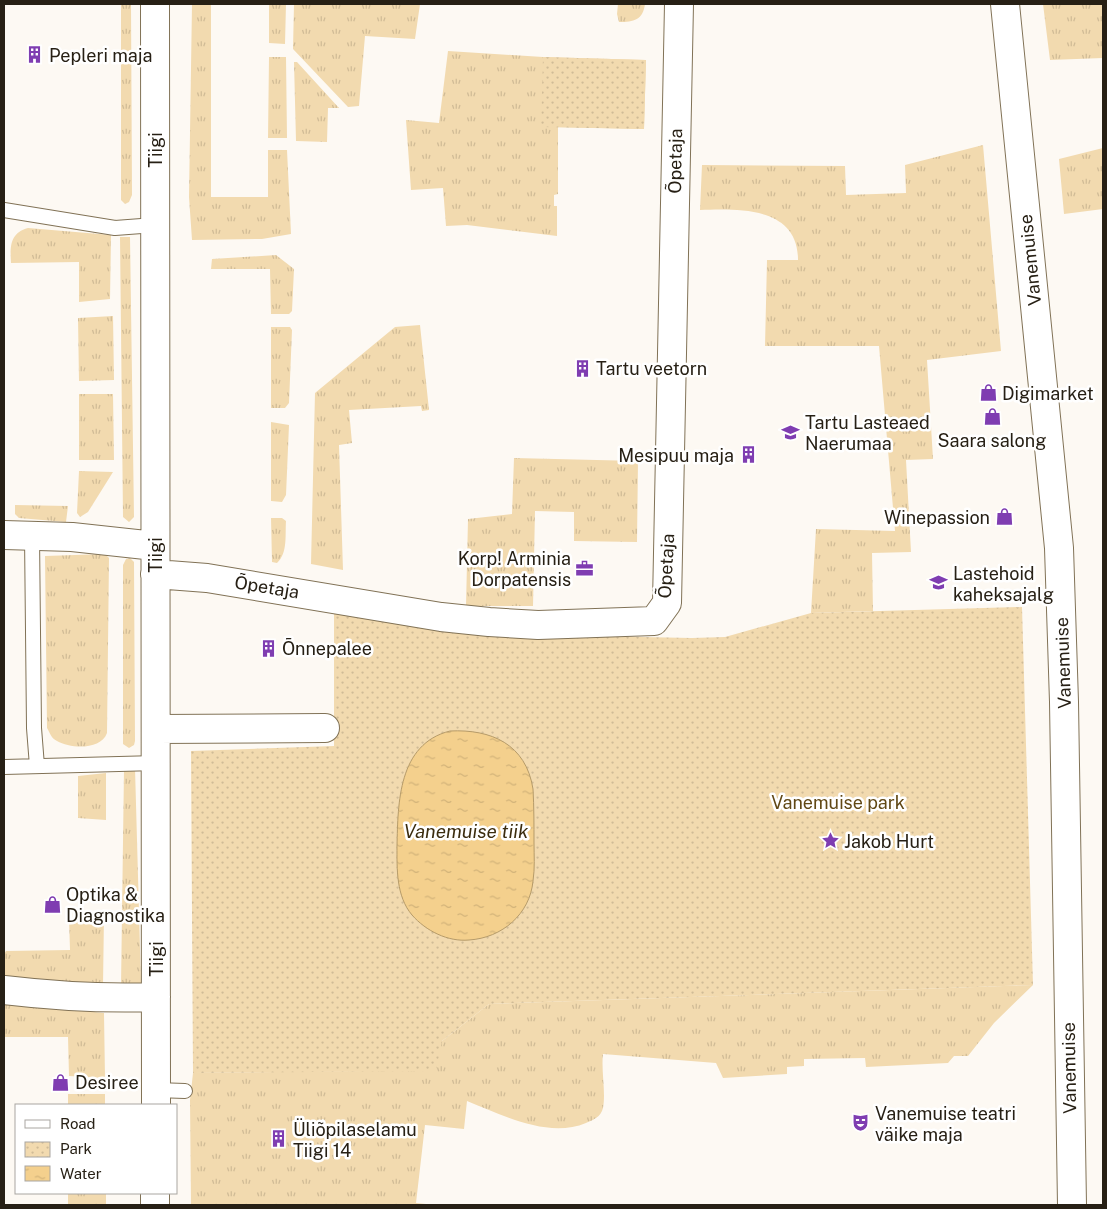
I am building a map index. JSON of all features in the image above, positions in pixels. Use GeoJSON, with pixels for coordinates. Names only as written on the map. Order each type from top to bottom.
{"type":"FeatureCollection","features":[{"type":"Feature","properties":{"kind":"street","name":"Tiigi"},"geometry":{"type":"LineString","coordinates":[[155,4],[155,574],[158,763],[156,1098]]}},
{"type":"Feature","properties":{"kind":"street","name":"Õpetaja"},"geometry":{"type":"LineString","coordinates":[[155,574],[207,578],[441,617],[489,622],[538,626],[654,621],[667,603],[679,4]]}},
{"type":"Feature","properties":{"kind":"street","name":"Vanemuise"},"geometry":{"type":"LineString","coordinates":[[1005,4],[1059,548],[1064,702],[1072,1205]]}},
{"type":"Feature","properties":{"kind":"street"},"geometry":{"type":"LineString","coordinates":[[4,535],[72,537],[155,546]]}},
{"type":"Feature","properties":{"kind":"street"},"geometry":{"type":"LineString","coordinates":[[157,729],[325,728]]}},
{"type":"Feature","properties":{"kind":"street"},"geometry":{"type":"LineString","coordinates":[[4,990],[55,996],[156,997]]}},
{"type":"Feature","properties":{"kind":"lane"},"geometry":{"type":"LineString","coordinates":[[4,210],[115,228],[155,224]]}},
{"type":"Feature","properties":{"kind":"lane"},"geometry":{"type":"LineString","coordinates":[[32,535],[34,728],[37,766]]}},
{"type":"Feature","properties":{"kind":"lane"},"geometry":{"type":"LineString","coordinates":[[4,767],[158,763]]}},
{"type":"Feature","properties":{"kind":"lane"},"geometry":{"type":"LineString","coordinates":[[156,1098],[184,1091]]}},
{"type":"Feature","properties":{"kind":"green space"},"geometry":{"type":"Polygon","coordinates":[[[121,4],[131,4],[132,195],[129,202],[125,204],[121,200],[121,4]]]}},
{"type":"Feature","properties":{"kind":"green space"},"geometry":{"type":"Polygon","coordinates":[[[192,4],[211,4],[211,197],[268,197],[268,150],[287,150],[291,234],[262,239],[192,240],[189,197],[192,4]]]}},
{"type":"Feature","properties":{"kind":"green space"},"geometry":{"type":"Polygon","coordinates":[[[269,4],[286,4],[285,44],[269,43],[269,4]]]}},
{"type":"Feature","properties":{"kind":"green space"},"geometry":{"type":"Polygon","coordinates":[[[294,4],[420,4],[415,39],[365,36],[359,106],[348,107],[293,49],[294,4]]]}},
{"type":"Feature","properties":{"kind":"green space"},"geometry":{"type":"Polygon","coordinates":[[[618,4],[645,4],[640,17],[633,21],[619,22],[617,14],[618,4]]]}},
{"type":"Feature","properties":{"kind":"green space"},"geometry":{"type":"Polygon","coordinates":[[[1043,4],[1103,4],[1103,58],[1050,60],[1043,4]]]}},
{"type":"Feature","properties":{"kind":"green space"},"geometry":{"type":"Polygon","coordinates":[[[448,51],[543,57],[646,60],[644,129],[558,127],[558,194],[554,195],[554,206],[557,206],[557,236],[467,225],[446,226],[443,188],[411,190],[406,120],[439,123],[448,51]]]}},
{"type":"Feature","properties":{"kind":"green space"},"geometry":{"type":"Polygon","coordinates":[[[269,57],[286,57],[287,138],[268,138],[269,57]]]}},
{"type":"Feature","properties":{"kind":"green space"},"geometry":{"type":"Polygon","coordinates":[[[543,57],[646,60],[644,129],[541,127],[543,57]]]}},
{"type":"Feature","properties":{"kind":"green space"},"geometry":{"type":"Polygon","coordinates":[[[294,62],[297,62],[339,108],[328,108],[327,142],[296,141],[294,62]]]}},
{"type":"Feature","properties":{"kind":"green space"},"geometry":{"type":"Polygon","coordinates":[[[983,145],[1001,351],[927,360],[933,459],[906,460],[911,552],[872,553],[873,611],[811,613],[816,529],[895,531],[879,346],[765,346],[767,260],[798,260],[795,242],[788,229],[777,220],[763,214],[748,211],[700,210],[702,165],[845,166],[846,195],[906,193],[905,165],[983,145]]]}},
{"type":"Feature","properties":{"kind":"green space"},"geometry":{"type":"Polygon","coordinates":[[[1103,148],[1103,209],[1064,214],[1059,159],[1103,148]]]}},
{"type":"Feature","properties":{"kind":"green space"},"geometry":{"type":"Polygon","coordinates":[[[28,228],[111,235],[110,299],[79,302],[79,262],[11,263],[12,241],[18,233],[28,228]]]}},
{"type":"Feature","properties":{"kind":"green space"},"geometry":{"type":"Polygon","coordinates":[[[120,237],[130,237],[134,517],[129,522],[123,517],[120,237]]]}},
{"type":"Feature","properties":{"kind":"green space"},"geometry":{"type":"Polygon","coordinates":[[[276,255],[294,269],[292,311],[289,314],[271,314],[270,269],[211,269],[212,259],[276,255]]]}},
{"type":"Feature","properties":{"kind":"green space"},"geometry":{"type":"Polygon","coordinates":[[[113,316],[114,380],[79,381],[78,318],[113,316]]]}},
{"type":"Feature","properties":{"kind":"green space"},"geometry":{"type":"Polygon","coordinates":[[[420,325],[429,410],[422,411],[421,406],[349,410],[352,443],[339,445],[343,570],[311,564],[315,393],[395,327],[420,325]]]}},
{"type":"Feature","properties":{"kind":"green space"},"geometry":{"type":"Polygon","coordinates":[[[271,327],[290,327],[292,330],[289,403],[285,408],[271,408],[271,327]]]}},
{"type":"Feature","properties":{"kind":"green space"},"geometry":{"type":"Polygon","coordinates":[[[79,394],[113,394],[114,460],[79,460],[79,394]]]}},
{"type":"Feature","properties":{"kind":"green space"},"geometry":{"type":"Polygon","coordinates":[[[271,422],[289,425],[286,495],[282,502],[271,501],[271,422]]]}},
{"type":"Feature","properties":{"kind":"green space"},"geometry":{"type":"Polygon","coordinates":[[[514,458],[638,461],[637,542],[574,541],[574,512],[535,511],[533,606],[466,606],[468,519],[512,514],[514,458]]]}},
{"type":"Feature","properties":{"kind":"green space"},"geometry":{"type":"Polygon","coordinates":[[[79,471],[113,472],[88,512],[80,517],[77,513],[79,471]]]}},
{"type":"Feature","properties":{"kind":"green space"},"geometry":{"type":"Polygon","coordinates":[[[15,505],[68,506],[66,522],[19,518],[15,514],[15,505]]]}},
{"type":"Feature","properties":{"kind":"green space"},"geometry":{"type":"Polygon","coordinates":[[[271,518],[282,518],[286,521],[286,538],[283,554],[277,563],[272,562],[271,518]]]}},
{"type":"Feature","properties":{"kind":"green space"},"geometry":{"type":"Polygon","coordinates":[[[105,554],[109,558],[107,733],[99,743],[85,746],[70,746],[55,740],[47,728],[45,556],[105,554]]]}},
{"type":"Feature","properties":{"kind":"green space"},"geometry":{"type":"Polygon","coordinates":[[[130,558],[134,562],[135,741],[134,745],[129,748],[123,744],[123,565],[126,559],[130,558]]]}},
{"type":"Feature","properties":{"kind":"green space","name":"Vanemuise park"},"geometry":{"type":"Polygon","coordinates":[[[1022,607],[1033,985],[489,1004],[442,1041],[436,1071],[193,1073],[191,751],[334,746],[334,608],[591,636],[692,638],[725,637],[811,613],[1022,607]]]}},
{"type":"Feature","properties":{"kind":"green space"},"geometry":{"type":"Polygon","coordinates":[[[135,768],[141,984],[121,986],[124,769],[135,768]]]}},
{"type":"Feature","properties":{"kind":"green space"},"geometry":{"type":"Polygon","coordinates":[[[106,773],[106,820],[78,818],[78,776],[106,773]]]}},
{"type":"Feature","properties":{"kind":"green space"},"geometry":{"type":"Polygon","coordinates":[[[104,915],[103,986],[4,977],[4,954],[6,951],[70,950],[69,919],[104,915]]]}},
{"type":"Feature","properties":{"kind":"green space"},"geometry":{"type":"Polygon","coordinates":[[[1033,985],[994,1023],[968,1056],[954,1056],[948,1063],[866,1067],[865,1058],[804,1059],[804,1066],[787,1067],[787,1074],[723,1078],[716,1063],[603,1054],[603,1108],[599,1116],[586,1123],[571,1127],[541,1127],[510,1118],[467,1101],[464,1129],[425,1125],[416,1203],[436,1205],[191,1205],[190,1100],[193,1073],[364,1071],[442,1041],[489,1004],[1033,985]]]}},
{"type":"Feature","properties":{"kind":"green space"},"geometry":{"type":"Polygon","coordinates":[[[4,1003],[104,1013],[105,1078],[69,1076],[68,1037],[4,1037],[4,1003]]]}},
{"type":"Feature","properties":{"kind":"green space"},"geometry":{"type":"Polygon","coordinates":[[[68,1094],[105,1094],[105,1104],[68,1104],[68,1094]]]}},
{"type":"Feature","properties":{"kind":"green space"},"geometry":{"type":"Polygon","coordinates":[[[68,1194],[106,1194],[106,1205],[68,1205],[68,1194]]]}},
{"type":"Feature","properties":{"kind":"water","name":"Vanemuise tiik"},"geometry":{"type":"Polygon","coordinates":[[[450,731],[479,733],[504,742],[523,761],[533,789],[534,871],[531,893],[520,914],[503,929],[492,935],[469,940],[445,937],[424,926],[407,908],[398,882],[398,812],[404,777],[420,748],[433,738],[450,731]]]}},
{"type":"Feature","properties":{"kind":"place","name":"Pepleri maja"},"geometry":{"type":"Point","coordinates":[35,55]}},
{"type":"Feature","properties":{"kind":"place","name":"Tartu veetorn"},"geometry":{"type":"Point","coordinates":[582,368]}},
{"type":"Feature","properties":{"kind":"place","name":"Digimarket"},"geometry":{"type":"Point","coordinates":[988,393]}},
{"type":"Feature","properties":{"kind":"place","name":"Saara salong"},"geometry":{"type":"Point","coordinates":[992,417]}},
{"type":"Feature","properties":{"kind":"place","name":"Tartu Lasteaed Naerumaa"},"geometry":{"type":"Point","coordinates":[791,432]}},
{"type":"Feature","properties":{"kind":"place","name":"Mesipuu maja"},"geometry":{"type":"Point","coordinates":[748,455]}},
{"type":"Feature","properties":{"kind":"place","name":"Winepassion"},"geometry":{"type":"Point","coordinates":[1004,517]}},
{"type":"Feature","properties":{"kind":"place","name":"Korp! Arminia Dorpatensis"},"geometry":{"type":"Point","coordinates":[585,568]}},
{"type":"Feature","properties":{"kind":"place","name":"Lastehoid kaheksajalg"},"geometry":{"type":"Point","coordinates":[939,583]}},
{"type":"Feature","properties":{"kind":"place","name":"Õnnepalee"},"geometry":{"type":"Point","coordinates":[268,648]}},
{"type":"Feature","properties":{"kind":"place","name":"Jakob Hurt"},"geometry":{"type":"Point","coordinates":[830,841]}},
{"type":"Feature","properties":{"kind":"place","name":"Optika & Diagnostika"},"geometry":{"type":"Point","coordinates":[52,904]}},
{"type":"Feature","properties":{"kind":"place","name":"Desiree"},"geometry":{"type":"Point","coordinates":[61,1082]}},
{"type":"Feature","properties":{"kind":"place","name":"Vanemuise teatri väike maja"},"geometry":{"type":"Point","coordinates":[861,1123]}},
{"type":"Feature","properties":{"kind":"place","name":"Üliõpilaselamu Tiigi 14"},"geometry":{"type":"Point","coordinates":[279,1139]}}]}
